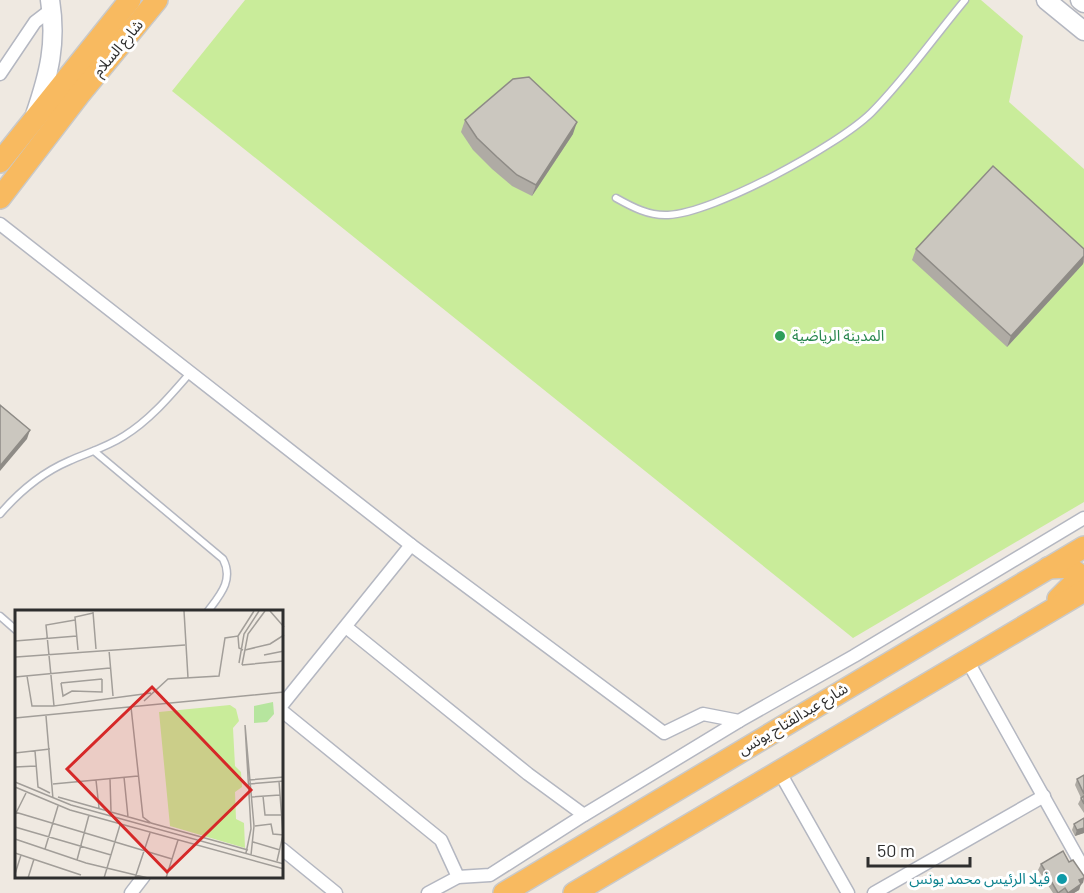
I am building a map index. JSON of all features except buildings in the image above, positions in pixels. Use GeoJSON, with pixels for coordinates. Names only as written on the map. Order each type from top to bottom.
{"type":"FeatureCollection","features":[{"type":"Feature","properties":{"kind":"highway","name":"شارع السلام"},"geometry":{"type":"LineString","coordinates":[[70,90],[130,0]]}},
{"type":"Feature","properties":{"kind":"highway","name":"شارع السلام"},"geometry":{"type":"LineString","coordinates":[[70,90],[157,0]]}},
{"type":"Feature","properties":{"kind":"highway"},"geometry":{"type":"LineString","coordinates":[[0,162],[33,120],[70,90]]}},
{"type":"Feature","properties":{"kind":"highway"},"geometry":{"type":"LineString","coordinates":[[0,198],[70,90]]}},
{"type":"Feature","properties":{"kind":"highway","name":"شارع عبدالفتاح يونس"},"geometry":{"type":"LineString","coordinates":[[504,893],[1084,547]]}},
{"type":"Feature","properties":{"kind":"highway"},"geometry":{"type":"LineString","coordinates":[[1046,568],[1069,567],[1077,573],[1073,584],[1049,611]]}},
{"type":"Feature","properties":{"kind":"highway"},"geometry":{"type":"LineString","coordinates":[[579,892],[1084,591]]}},
{"type":"Feature","properties":{"kind":"main road"},"geometry":{"type":"LineString","coordinates":[[1046,0],[1084,31]]}},
{"type":"Feature","properties":{"kind":"main road"},"geometry":{"type":"LineString","coordinates":[[1080,0],[1084,3]]}},
{"type":"Feature","properties":{"kind":"main road"},"geometry":{"type":"LineString","coordinates":[[33,120],[51,60],[54,36],[51,4]]}},
{"type":"Feature","properties":{"kind":"street"},"geometry":{"type":"LineString","coordinates":[[0,74],[35,22],[51,4]]}},
{"type":"Feature","properties":{"kind":"street"},"geometry":{"type":"LineString","coordinates":[[0,224],[411,545],[664,733],[704,714],[739,721]]}},
{"type":"Feature","properties":{"kind":"street"},"geometry":{"type":"LineString","coordinates":[[428,893],[458,877],[490,874],[584,814],[739,721],[854,656],[1084,518]]}},
{"type":"Feature","properties":{"kind":"street"},"geometry":{"type":"LineString","coordinates":[[284,703],[411,545]]}},
{"type":"Feature","properties":{"kind":"street"},"geometry":{"type":"LineString","coordinates":[[346,627],[528,774],[584,814]]}},
{"type":"Feature","properties":{"kind":"street"},"geometry":{"type":"LineString","coordinates":[[967,660],[1084,869]]}},
{"type":"Feature","properties":{"kind":"street"},"geometry":{"type":"LineString","coordinates":[[284,713],[441,840],[458,877]]}},
{"type":"Feature","properties":{"kind":"street"},"geometry":{"type":"LineString","coordinates":[[779,771],[849,893]]}},
{"type":"Feature","properties":{"kind":"street"},"geometry":{"type":"LineString","coordinates":[[874,893],[1044,796]]}},
{"type":"Feature","properties":{"kind":"street"},"geometry":{"type":"LineString","coordinates":[[284,851],[336,893]]}},
{"type":"Feature","properties":{"kind":"street"},"geometry":{"type":"LineString","coordinates":[[131,893],[142,878]]}},
{"type":"Feature","properties":{"kind":"lane"},"geometry":{"type":"LineString","coordinates":[[616,198],[651,214],[683,213],[727,197],[774,175],[829,144],[857,125],[881,102],[965,0]]}},
{"type":"Feature","properties":{"kind":"lane"},"geometry":{"type":"LineString","coordinates":[[0,514],[24,488],[38,478],[67,462],[109,444],[137,427],[152,415],[191,373]]}},
{"type":"Feature","properties":{"kind":"lane"},"geometry":{"type":"LineString","coordinates":[[93,451],[224,559],[228,570],[227,581],[209,610]]}},
{"type":"Feature","properties":{"kind":"lane"},"geometry":{"type":"LineString","coordinates":[[0,616],[15,629]]}},
{"type":"Feature","properties":{"kind":"green space","name":"المدينة الرياضية"},"geometry":{"type":"Polygon","coordinates":[[[245,0],[981,0],[1023,36],[1009,102],[1084,169],[1084,502],[853,638],[172,91],[245,0]]]}},
{"type":"Feature","properties":{"kind":"place","name":"المدينة الرياضية"},"geometry":{"type":"Point","coordinates":[780,336]}},
{"type":"Feature","properties":{"kind":"place","name":"فيلا الرئيس محمد يونس"},"geometry":{"type":"Point","coordinates":[1062,879]}}]}
